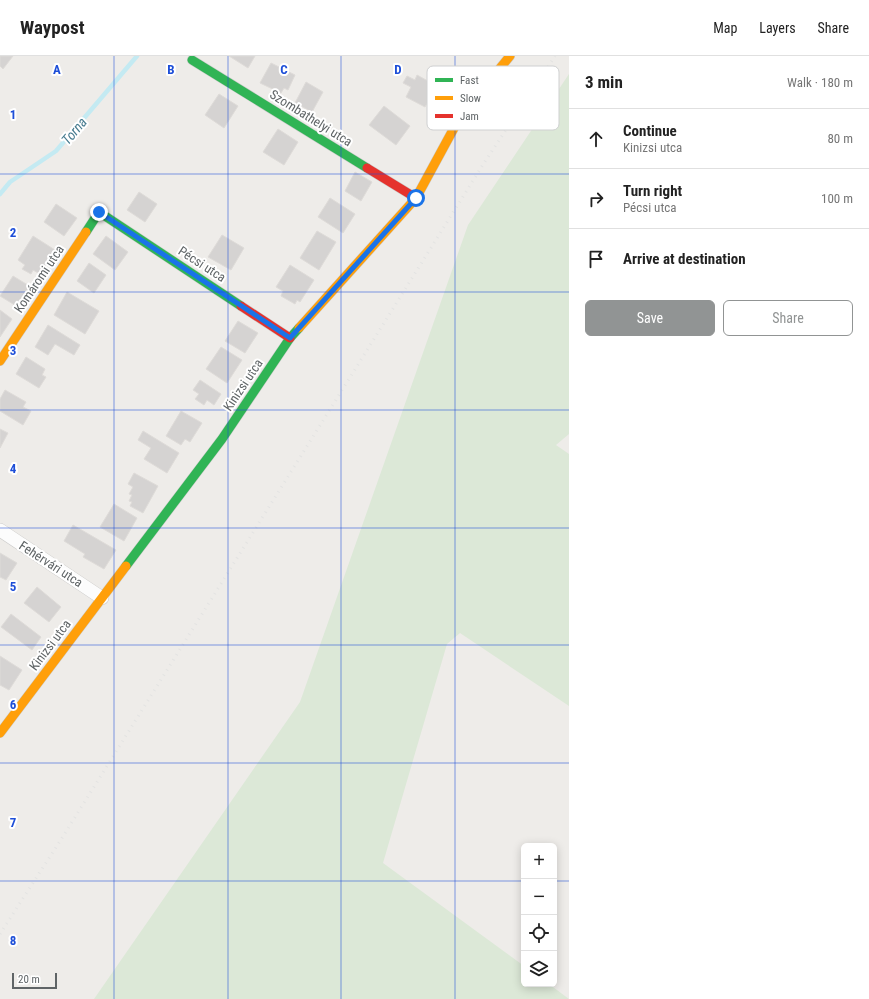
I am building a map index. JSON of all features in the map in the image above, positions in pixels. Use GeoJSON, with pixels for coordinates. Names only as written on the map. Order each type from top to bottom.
{"type":"FeatureCollection","features":[{"type":"Feature","properties":{"kind":"street","name":"Kinizsi utca"},"geometry":{"type":"LineString","coordinates":[[502,66],[510,56]]}},
{"type":"Feature","properties":{"kind":"street","name":"Szombathelyi utca"},"geometry":{"type":"LineString","coordinates":[[192,60],[416,198]]}},
{"type":"Feature","properties":{"kind":"street","name":"Kinizsi utca"},"geometry":{"type":"LineString","coordinates":[[0,733],[222,440],[290,338],[416,198],[453,130]]}},
{"type":"Feature","properties":{"kind":"street","name":"Pécsi utca"},"geometry":{"type":"LineString","coordinates":[[99,212],[290,338]]}},
{"type":"Feature","properties":{"kind":"street","name":"Komáromi utca"},"geometry":{"type":"LineString","coordinates":[[0,360],[99,212]]}},
{"type":"Feature","properties":{"kind":"street","name":"Fehérvári utca"},"geometry":{"type":"LineString","coordinates":[[0,530],[102,598]]}},
{"type":"Feature","properties":{"kind":"green space"},"geometry":{"type":"Polygon","coordinates":[[[569,74],[569,434],[556,445],[569,454],[569,706],[460,633],[447,644],[383,863],[521,964],[521,987],[553,987],[569,999],[94,999],[300,702],[468,225],[532,130],[559,130],[559,89],[569,74]]]}},
{"type":"Feature","properties":{"kind":"building"},"geometry":{"type":"Polygon","coordinates":[[[0,56],[13,56],[3,69],[0,66],[0,56]]]}},
{"type":"Feature","properties":{"kind":"building"},"geometry":{"type":"Polygon","coordinates":[[[229,56],[255,56],[248,68],[229,56]]]}},
{"type":"Feature","properties":{"kind":"building"},"geometry":{"type":"Polygon","coordinates":[[[271,63],[295,75],[288,90],[284,88],[281,93],[260,83],[271,63]]]}},
{"type":"Feature","properties":{"kind":"building"},"geometry":{"type":"Polygon","coordinates":[[[417,75],[427,80],[427,104],[425,107],[406,97],[411,87],[403,83],[407,76],[415,80],[417,75]]]}},
{"type":"Feature","properties":{"kind":"building"},"geometry":{"type":"Polygon","coordinates":[[[306,82],[323,92],[312,112],[295,103],[306,82]]]}},
{"type":"Feature","properties":{"kind":"building"},"geometry":{"type":"Polygon","coordinates":[[[219,94],[238,106],[224,128],[205,115],[219,94]]]}},
{"type":"Feature","properties":{"kind":"building"},"geometry":{"type":"Polygon","coordinates":[[[384,106],[410,126],[396,145],[369,125],[384,106]]]}},
{"type":"Feature","properties":{"kind":"building"},"geometry":{"type":"Polygon","coordinates":[[[278,129],[298,142],[284,165],[263,152],[278,129]]]}},
{"type":"Feature","properties":{"kind":"building"},"geometry":{"type":"Polygon","coordinates":[[[355,172],[372,182],[361,201],[345,191],[355,172]]]}},
{"type":"Feature","properties":{"kind":"building"},"geometry":{"type":"Polygon","coordinates":[[[139,192],[157,204],[145,222],[127,210],[139,192]]]}},
{"type":"Feature","properties":{"kind":"building"},"geometry":{"type":"Polygon","coordinates":[[[330,198],[355,214],[343,233],[318,217],[330,198]]]}},
{"type":"Feature","properties":{"kind":"building"},"geometry":{"type":"Polygon","coordinates":[[[56,204],[77,218],[64,236],[44,222],[56,204]]]}},
{"type":"Feature","properties":{"kind":"building"},"geometry":{"type":"Polygon","coordinates":[[[317,231],[336,242],[319,270],[300,258],[317,231]]]}},
{"type":"Feature","properties":{"kind":"building"},"geometry":{"type":"Polygon","coordinates":[[[222,235],[244,248],[231,270],[208,257],[222,235]]]}},
{"type":"Feature","properties":{"kind":"building"},"geometry":{"type":"Polygon","coordinates":[[[33,236],[55,250],[40,274],[33,270],[31,274],[22,269],[25,265],[18,260],[33,236]]]}},
{"type":"Feature","properties":{"kind":"building"},"geometry":{"type":"Polygon","coordinates":[[[106,236],[128,252],[115,270],[93,254],[106,236]]]}},
{"type":"Feature","properties":{"kind":"building"},"geometry":{"type":"Polygon","coordinates":[[[89,263],[106,275],[94,293],[77,281],[89,263]]]}},
{"type":"Feature","properties":{"kind":"building"},"geometry":{"type":"Polygon","coordinates":[[[290,265],[314,280],[300,302],[297,300],[295,304],[281,296],[283,291],[276,287],[290,265]]]}},
{"type":"Feature","properties":{"kind":"building"},"geometry":{"type":"Polygon","coordinates":[[[13,276],[31,287],[18,307],[0,296],[13,276]]]}},
{"type":"Feature","properties":{"kind":"building"},"geometry":{"type":"Polygon","coordinates":[[[67,292],[99,311],[85,334],[54,315],[67,292]]]}},
{"type":"Feature","properties":{"kind":"building"},"geometry":{"type":"Polygon","coordinates":[[[0,310],[12,319],[0,337],[0,310]]]}},
{"type":"Feature","properties":{"kind":"building"},"geometry":{"type":"Polygon","coordinates":[[[238,321],[258,333],[245,353],[225,341],[238,321]]]}},
{"type":"Feature","properties":{"kind":"building"},"geometry":{"type":"Polygon","coordinates":[[[48,325],[80,345],[74,355],[55,344],[48,355],[35,347],[48,325]]]}},
{"type":"Feature","properties":{"kind":"building"},"geometry":{"type":"Polygon","coordinates":[[[221,347],[242,360],[227,383],[206,369],[221,347]]]}},
{"type":"Feature","properties":{"kind":"building"},"geometry":{"type":"Polygon","coordinates":[[[26,357],[45,369],[42,375],[46,377],[39,388],[16,374],[26,357]]]}},
{"type":"Feature","properties":{"kind":"building"},"geometry":{"type":"Polygon","coordinates":[[[200,380],[221,394],[214,405],[207,400],[204,405],[195,399],[199,394],[193,390],[200,380]]]}},
{"type":"Feature","properties":{"kind":"building"},"geometry":{"type":"Polygon","coordinates":[[[5,390],[26,402],[23,407],[31,411],[23,425],[0,411],[0,399],[5,390]]]}},
{"type":"Feature","properties":{"kind":"building"},"geometry":{"type":"Polygon","coordinates":[[[181,411],[202,423],[190,442],[185,439],[181,445],[166,436],[181,411]]]}},
{"type":"Feature","properties":{"kind":"building"},"geometry":{"type":"Polygon","coordinates":[[[0,429],[8,433],[0,448],[0,429]]]}},
{"type":"Feature","properties":{"kind":"building"},"geometry":{"type":"Polygon","coordinates":[[[143,431],[179,453],[167,473],[144,459],[151,448],[138,440],[143,431]]]}},
{"type":"Feature","properties":{"kind":"building"},"geometry":{"type":"Polygon","coordinates":[[[134,473],[158,486],[143,513],[130,506],[132,502],[129,501],[132,495],[129,494],[133,487],[128,484],[134,473]]]}},
{"type":"Feature","properties":{"kind":"building"},"geometry":{"type":"Polygon","coordinates":[[[114,504],[137,518],[124,541],[100,527],[114,504]]]}},
{"type":"Feature","properties":{"kind":"building"},"geometry":{"type":"Polygon","coordinates":[[[73,525],[116,550],[104,569],[83,557],[85,554],[64,541],[73,525]]]}},
{"type":"Feature","properties":{"kind":"building"},"geometry":{"type":"Polygon","coordinates":[[[0,553],[17,563],[6,580],[0,577],[0,553]]]}},
{"type":"Feature","properties":{"kind":"building"},"geometry":{"type":"Polygon","coordinates":[[[37,587],[61,607],[49,622],[24,603],[37,587]]]}},
{"type":"Feature","properties":{"kind":"building"},"geometry":{"type":"Polygon","coordinates":[[[11,614],[41,637],[32,650],[1,627],[11,614]]]}},
{"type":"Feature","properties":{"kind":"building"},"geometry":{"type":"Polygon","coordinates":[[[0,656],[22,670],[9,690],[0,685],[0,656]]]}},
{"type":"Feature","properties":{"kind":"waterway","name":"Torna"},"geometry":{"type":"LineString","coordinates":[[0,194],[10,182],[56,151],[137,56]]}},
{"type":"Feature","properties":{"kind":"railway"},"geometry":{"type":"LineString","coordinates":[[548,66],[555,56]]}},
{"type":"Feature","properties":{"kind":"railway"},"geometry":{"type":"LineString","coordinates":[[0,934],[62,838],[506,130]]}},
{"type":"Feature","properties":{"kind":"traffic: fast"},"geometry":{"type":"LineString","coordinates":[[192,60],[367,168]]}},
{"type":"Feature","properties":{"kind":"traffic: fast"},"geometry":{"type":"LineString","coordinates":[[86,232],[99,212],[241,306]]}},
{"type":"Feature","properties":{"kind":"traffic: fast"},"geometry":{"type":"LineString","coordinates":[[126,566],[222,439],[290,338],[299,328]]}},
{"type":"Feature","properties":{"kind":"traffic: slow"},"geometry":{"type":"LineString","coordinates":[[502,66],[510,56]]}},
{"type":"Feature","properties":{"kind":"traffic: slow"},"geometry":{"type":"LineString","coordinates":[[299,328],[416,198],[453,130]]}},
{"type":"Feature","properties":{"kind":"traffic: slow"},"geometry":{"type":"LineString","coordinates":[[0,361],[86,232]]}},
{"type":"Feature","properties":{"kind":"traffic: slow"},"geometry":{"type":"LineString","coordinates":[[0,733],[126,566]]}},
{"type":"Feature","properties":{"kind":"traffic: jam"},"geometry":{"type":"LineString","coordinates":[[367,168],[416,198]]}},
{"type":"Feature","properties":{"kind":"traffic: jam"},"geometry":{"type":"LineString","coordinates":[[241,306],[290,338]]}},
{"type":"Feature","properties":{"kind":"route"},"geometry":{"type":"LineString","coordinates":[[99,212],[290,338],[416,198]]}}]}
